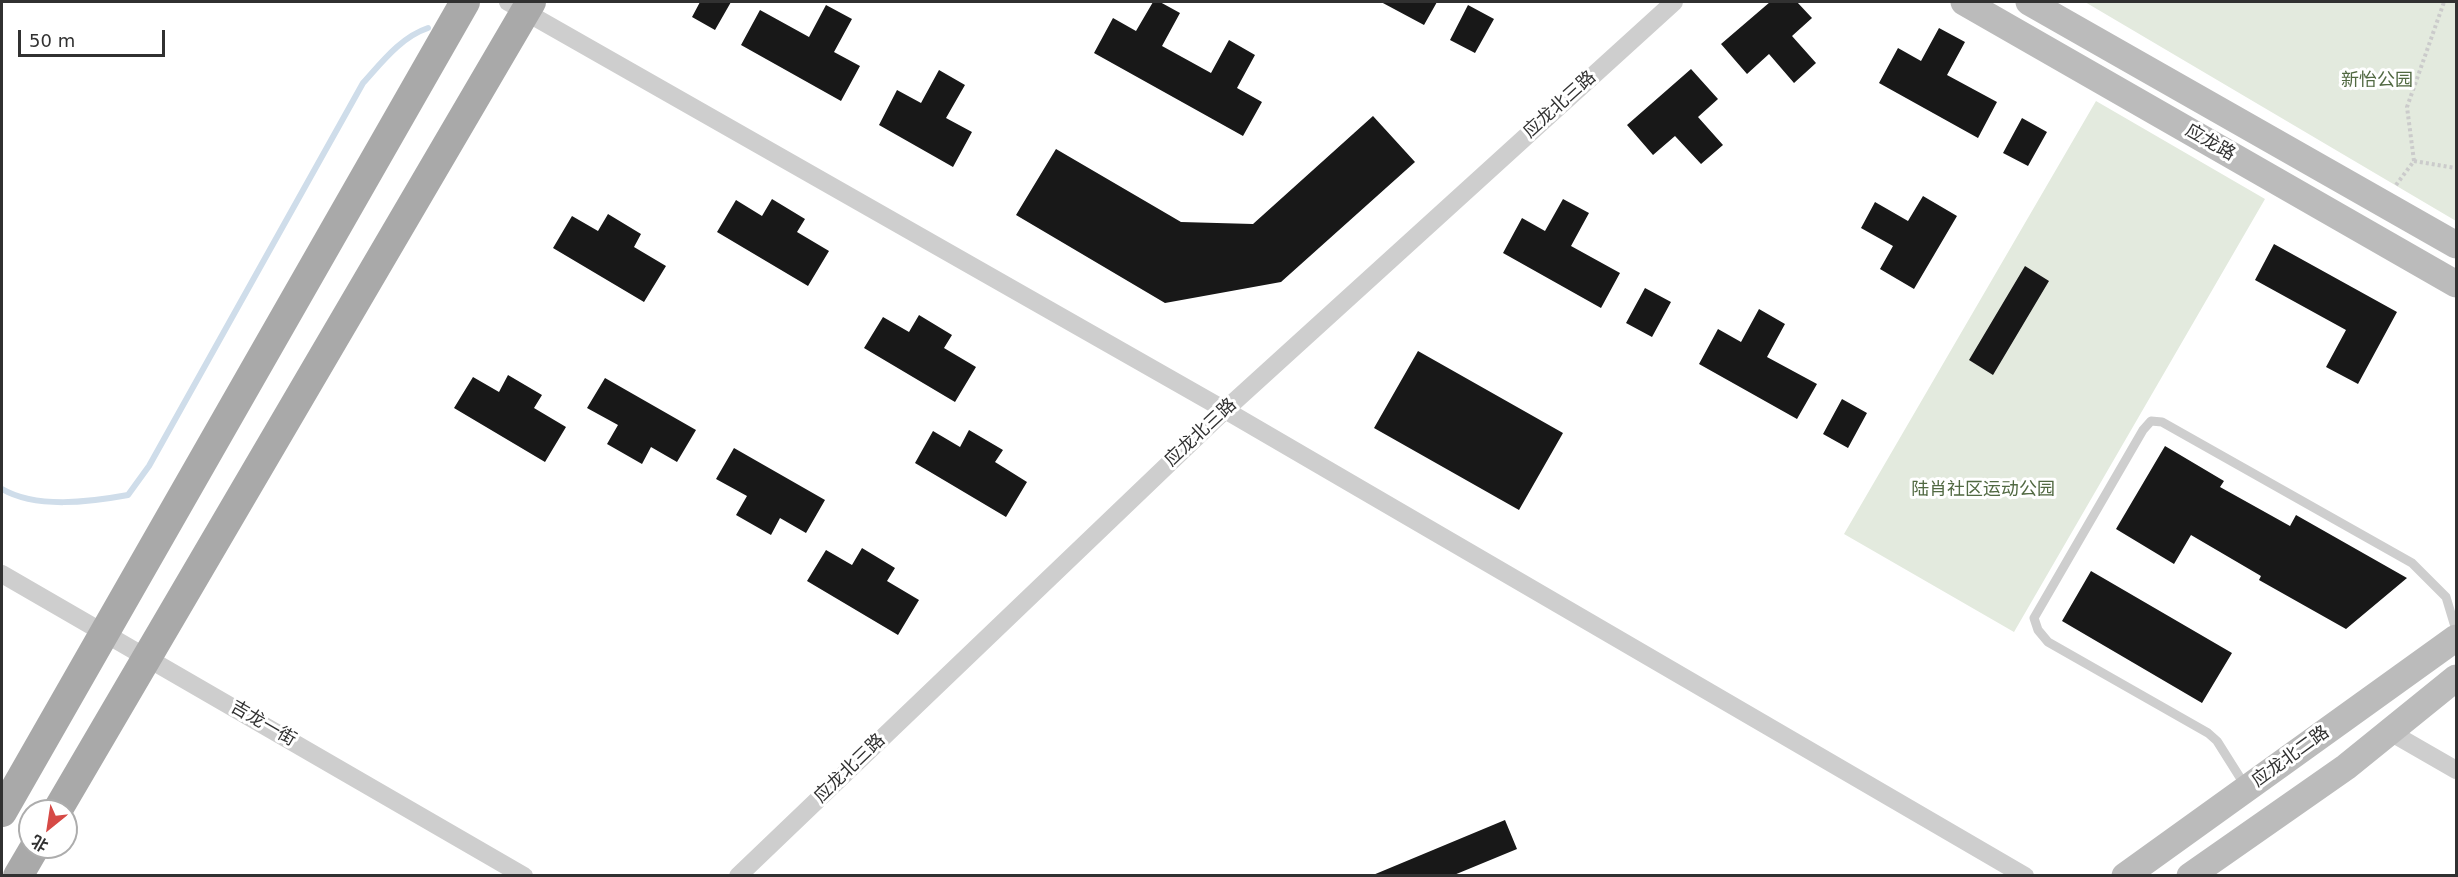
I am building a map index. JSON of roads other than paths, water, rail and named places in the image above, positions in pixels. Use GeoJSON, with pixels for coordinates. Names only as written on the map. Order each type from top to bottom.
{"type":"FeatureCollection","features":[{"type":"Feature","properties":{"kind":"main road"},"geometry":{"type":"LineString","coordinates":[[2,812],[465,2]]}},
{"type":"Feature","properties":{"kind":"main road"},"geometry":{"type":"LineString","coordinates":[[64,799],[148,658],[522,5]]}},
{"type":"Feature","properties":{"kind":"main road"},"geometry":{"type":"LineString","coordinates":[[18,876],[28,859]]}},
{"type":"Feature","properties":{"kind":"street","name":"应龙北三路"},"geometry":{"type":"LineString","coordinates":[[738,876],[1225,410],[1674,2]]}},
{"type":"Feature","properties":{"kind":"street","name":"应龙路"},"geometry":{"type":"LineString","coordinates":[[1964,2],[2457,284]]}},
{"type":"Feature","properties":{"kind":"street","name":"应龙路"},"geometry":{"type":"LineString","coordinates":[[2030,2],[2457,245]]}},
{"type":"Feature","properties":{"kind":"street"},"geometry":{"type":"LineString","coordinates":[[522,5],[1225,410],[2025,876]]}},
{"type":"Feature","properties":{"kind":"street","name":"吉龙一街"},"geometry":{"type":"LineString","coordinates":[[2,573],[524,876]]}},
{"type":"Feature","properties":{"kind":"street","name":"应龙北二路"},"geometry":{"type":"LineString","coordinates":[[2125,876],[2457,638]]}},
{"type":"Feature","properties":{"kind":"street"},"geometry":{"type":"LineString","coordinates":[[2190,876],[2346,767],[2457,678]]}},
{"type":"Feature","properties":{"kind":"street"},"geometry":{"type":"LineString","coordinates":[[2390,732],[2457,770]]}},
{"type":"Feature","properties":{"kind":"lane"},"geometry":{"type":"LineString","coordinates":[[2247,789],[2217,741],[2208,733],[2048,642],[2034,618],[2143,430],[2151,421],[2162,422],[2412,563],[2446,597],[2457,630]]}},
{"type":"Feature","properties":{"kind":"waterway"},"geometry":{"type":"LineString","coordinates":[[2,489],[16,495],[47,502],[97,500],[128,495],[149,466],[363,83],[409,37],[428,28]]}},
{"type":"Feature","properties":{"kind":"park label","name":"新怡公园"},"geometry":{"type":"Point","coordinates":[2377,81]}},
{"type":"Feature","properties":{"kind":"park label","name":"陆肖社区运动公园"},"geometry":{"type":"Point","coordinates":[1983,490]}}]}
